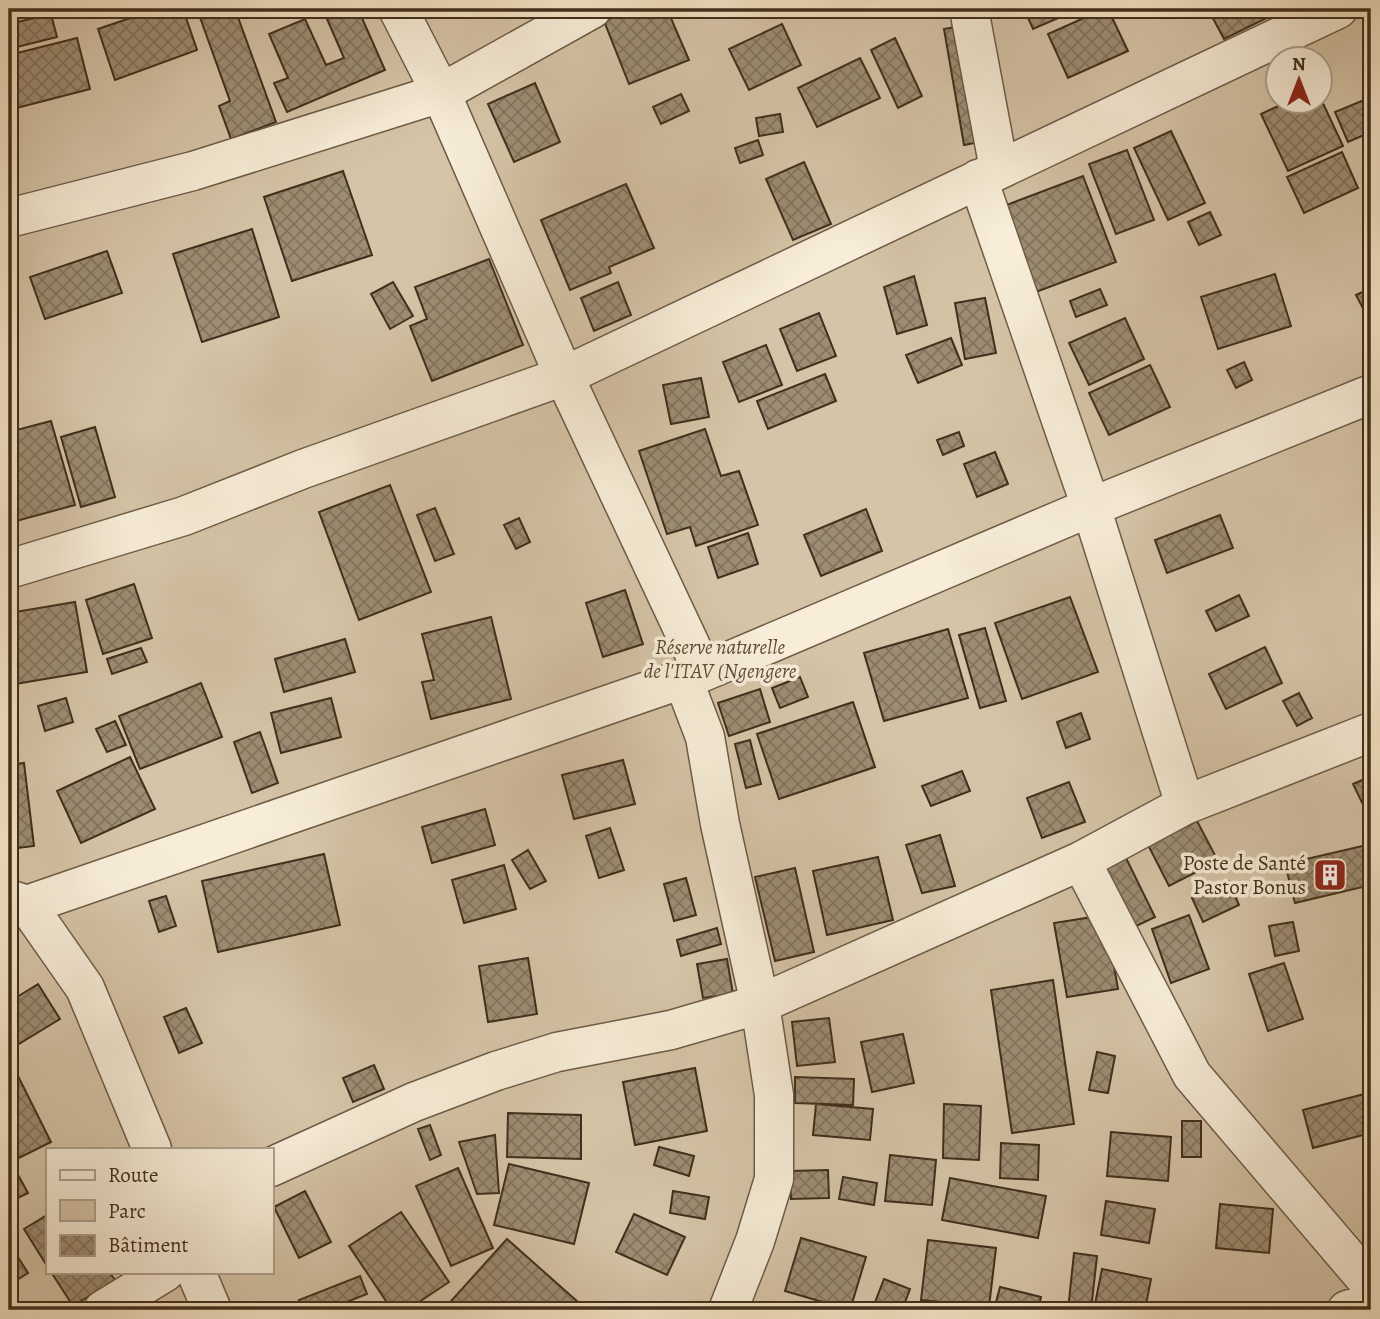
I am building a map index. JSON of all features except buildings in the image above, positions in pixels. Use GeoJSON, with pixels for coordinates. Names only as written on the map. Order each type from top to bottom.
{"type":"FeatureCollection","features":[{"type":"Feature","properties":{"kind":"street"},"geometry":{"type":"LineString","coordinates":[[398,9],[441,93],[693,676],[722,836],[760,1004],[774,1095],[774,1179],[755,1241],[728,1310]]}},
{"type":"Feature","properties":{"kind":"street"},"geometry":{"type":"LineString","coordinates":[[9,218],[193,171],[441,93],[592,9]]}},
{"type":"Feature","properties":{"kind":"street"},"geometry":{"type":"LineString","coordinates":[[969,9],[989,174],[1185,805]]}},
{"type":"Feature","properties":{"kind":"street"},"geometry":{"type":"LineString","coordinates":[[9,569],[184,516],[303,469],[564,376],[1338,9]]}},
{"type":"Feature","properties":{"kind":"street"},"geometry":{"type":"LineString","coordinates":[[152,1148],[85,988],[18,902],[693,676],[1091,507],[1371,394]]}},
{"type":"Feature","properties":{"kind":"street"},"geometry":{"type":"LineString","coordinates":[[273,1166],[414,1102],[496,1071],[556,1052],[671,1030],[760,1004],[1081,860],[1185,805],[1371,732]]}},
{"type":"Feature","properties":{"kind":"street"},"geometry":{"type":"LineString","coordinates":[[1081,860],[1192,1075],[1371,1286]]}},
{"type":"Feature","properties":{"kind":"street"},"geometry":{"type":"LineString","coordinates":[[103,1310],[162,1274]]}},
{"type":"Feature","properties":{"kind":"street"},"geometry":{"type":"LineString","coordinates":[[197,1274],[212,1310]]}},
{"type":"Feature","properties":{"kind":"street"},"geometry":{"type":"LineString","coordinates":[[1347,1310],[1371,1303]]}},
{"type":"Feature","properties":{"kind":"green space","name":"Réserve naturelle de l'ITAV (Ngengere"},"geometry":{"type":"Polygon","coordinates":[[[9,9],[1371,9],[1371,1310],[9,1310],[9,9]]]}},
{"type":"Feature","properties":{"kind":"place","name":"Poste de Santé Pastor Bonus"},"geometry":{"type":"Point","coordinates":[1330,875]}}]}
